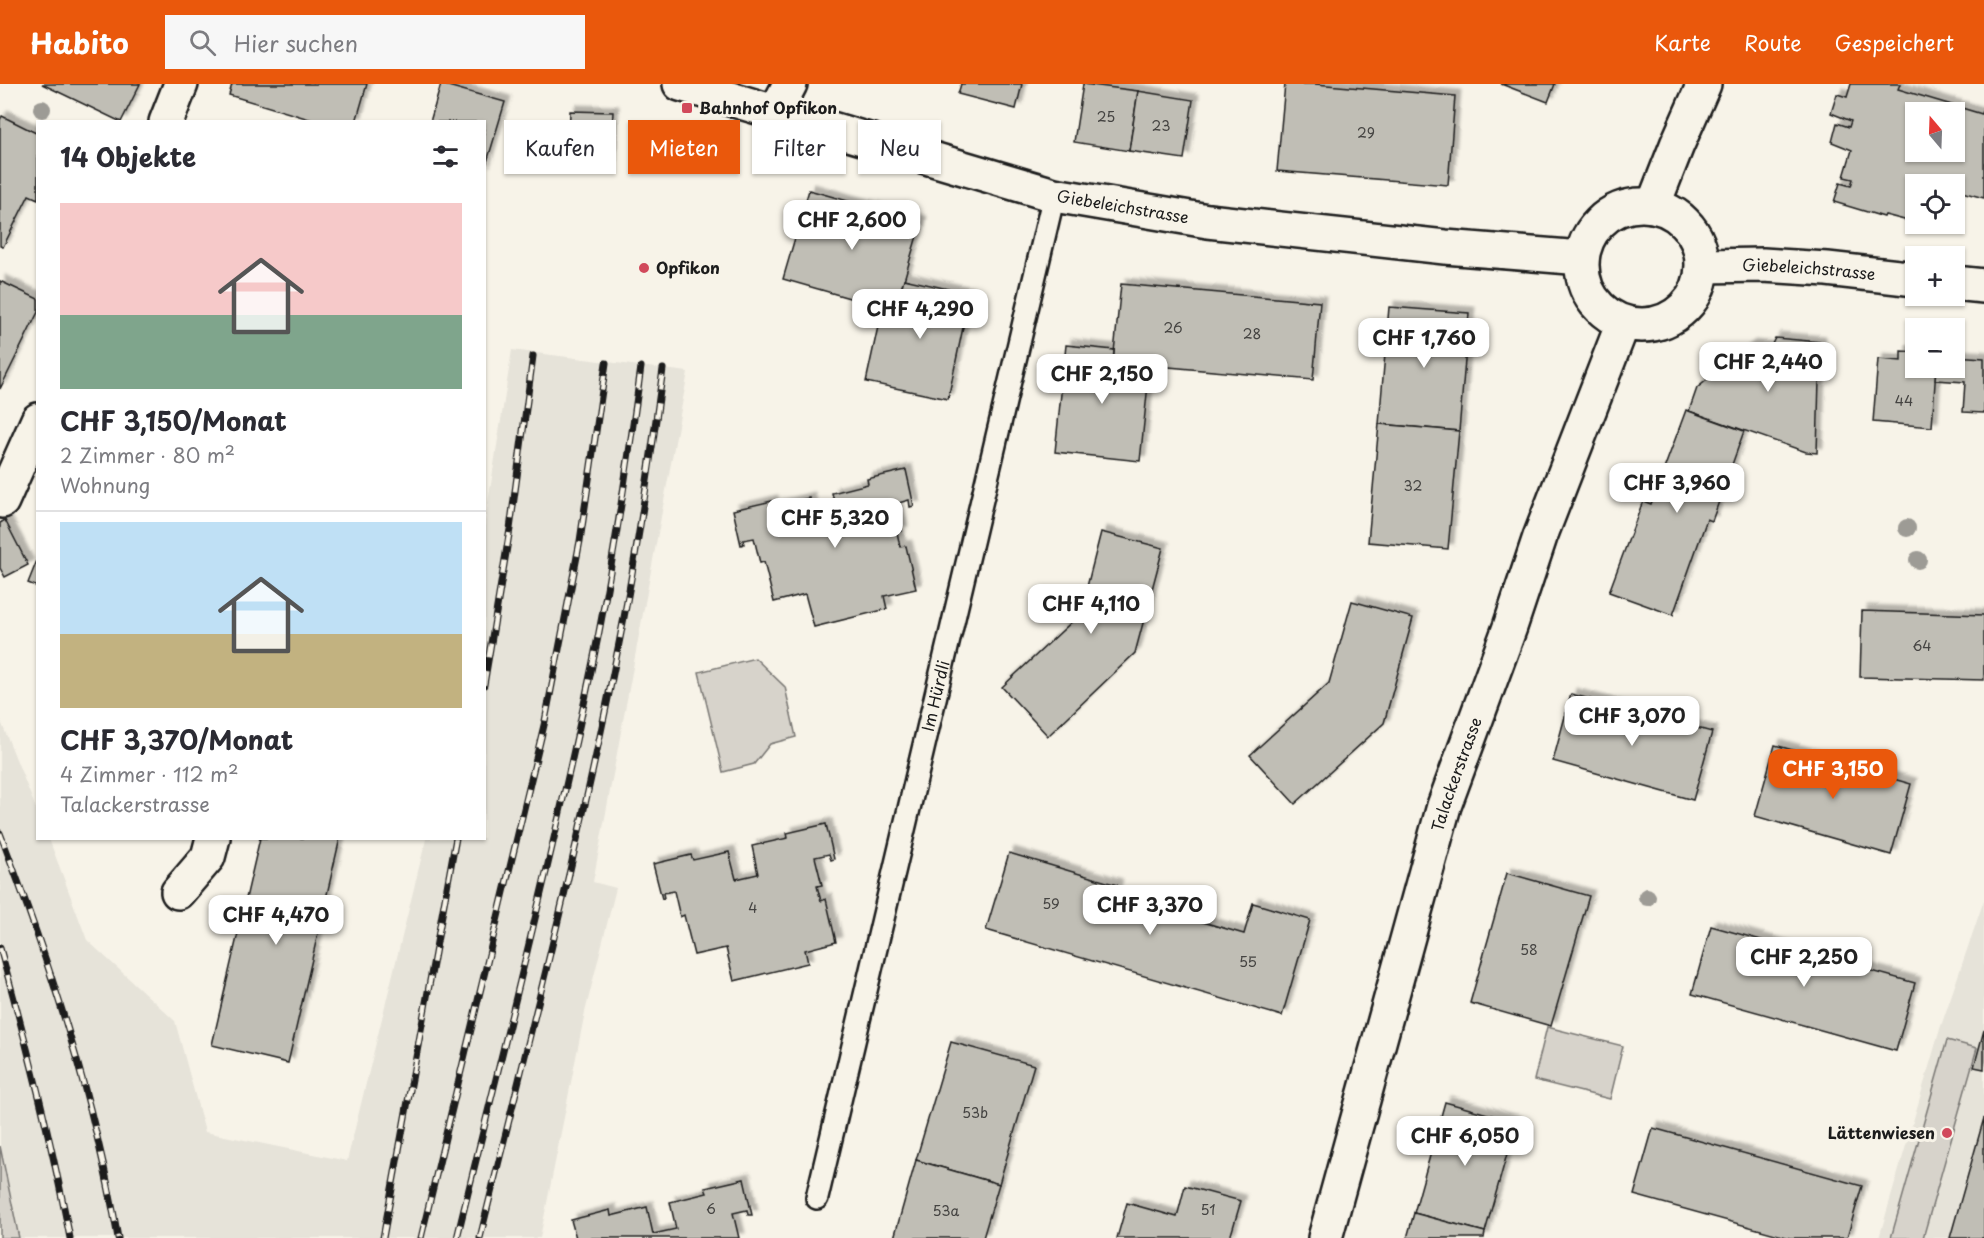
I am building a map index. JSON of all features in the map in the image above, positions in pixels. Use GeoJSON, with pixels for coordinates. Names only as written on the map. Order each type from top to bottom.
{"type":"FeatureCollection","features":[{"type":"Feature","properties":{"kind":"street"},"geometry":{"type":"LineString","coordinates":[[167,120],[182,84]]}},
{"type":"Feature","properties":{"kind":"street","name":"Giebeleichstrasse"},"geometry":{"type":"LineString","coordinates":[[680,84],[783,98],[809,123],[1054,195],[1208,221],[1445,247],[1582,258]]}},
{"type":"Feature","properties":{"kind":"street"},"geometry":{"type":"LineString","coordinates":[[1653,206],[1704,84]]}},
{"type":"Feature","properties":{"kind":"street"},"geometry":{"type":"LineString","coordinates":[[1633,205],[1653,206],[1673,213],[1689,227],[1699,245],[1703,266],[1699,285],[1691,301],[1677,314],[1660,323],[1642,326],[1623,323],[1608,315],[1596,304],[1587,290],[1582,258],[1588,239],[1599,223],[1615,212],[1633,205]]}},
{"type":"Feature","properties":{"kind":"street","name":"Giebeleichstrasse"},"geometry":{"type":"LineString","coordinates":[[1703,266],[1763,265],[1905,278]]}},
{"type":"Feature","properties":{"kind":"street"},"geometry":{"type":"LineString","coordinates":[[1965,284],[1984,286]]}},
{"type":"Feature","properties":{"kind":"street","name":"Talackerstrasse"},"geometry":{"type":"LineString","coordinates":[[1325,1238],[1444,806],[1510,627],[1540,537],[1623,323]]}},
{"type":"Feature","properties":{"kind":"street"},"geometry":{"type":"LineString","coordinates":[[2,501],[36,424]]}},
{"type":"Feature","properties":{"kind":"street"},"geometry":{"type":"LineString","coordinates":[[178,892],[208,857],[212,840]]}},
{"type":"Feature","properties":{"kind":"lane","name":"Im Hürdli"},"geometry":{"type":"LineString","coordinates":[[817,1198],[1054,195]]}},
{"type":"Feature","properties":{"kind":"shaded area"},"geometry":{"type":"Polygon","coordinates":[[[512,350],[688,372],[593,882],[616,888],[585,1012],[540,1238],[19,1238],[0,1143],[0,719],[36,809],[36,840],[49,840],[87,940],[175,1021],[205,1132],[347,1161],[426,840],[486,840],[486,516],[512,350]]]}},
{"type":"Feature","properties":{"kind":"shaded area"},"geometry":{"type":"Polygon","coordinates":[[[755,658],[785,687],[796,737],[770,744],[754,764],[723,772],[699,672],[755,658]]]}},
{"type":"Feature","properties":{"kind":"shaded area","name":"Lättenwiesen"},"geometry":{"type":"Polygon","coordinates":[[[1984,900],[1984,1238],[1879,1238],[1940,1029],[1984,900]]]}},
{"type":"Feature","properties":{"kind":"shaded area"},"geometry":{"type":"Polygon","coordinates":[[[1547,1027],[1623,1046],[1610,1099],[1534,1080],[1547,1027]]]}},
{"type":"Feature","properties":{"kind":"shaded area"},"geometry":{"type":"Polygon","coordinates":[[[1947,1040],[1977,1048],[1923,1238],[1891,1238],[1947,1040]]]}},
{"type":"Feature","properties":{"kind":"shaded area"},"geometry":{"type":"Polygon","coordinates":[[[0,1146],[19,1238],[0,1238],[0,1146]]]}},
{"type":"Feature","properties":{"kind":"building"},"geometry":{"type":"Polygon","coordinates":[[[42,84],[140,84],[122,120],[117,120],[42,84]]]}},
{"type":"Feature","properties":{"kind":"building"},"geometry":{"type":"Polygon","coordinates":[[[232,84],[367,84],[357,120],[312,120],[229,95],[232,84]]]}},
{"type":"Feature","properties":{"kind":"building"},"geometry":{"type":"Polygon","coordinates":[[[441,84],[505,102],[486,165],[486,120],[431,120],[441,84]]]}},
{"type":"Feature","properties":{"kind":"building"},"geometry":{"type":"Polygon","coordinates":[[[961,84],[1022,84],[1016,109],[958,94],[961,84]]]}},
{"type":"Feature","properties":{"kind":"building"},"geometry":{"type":"Polygon","coordinates":[[[1083,84],[1138,91],[1129,151],[1074,142],[1083,84]]]}},
{"type":"Feature","properties":{"kind":"building"},"geometry":{"type":"Polygon","coordinates":[[[1285,84],[1315,84],[1455,96],[1448,185],[1277,171],[1285,84]]]}},
{"type":"Feature","properties":{"kind":"building"},"geometry":{"type":"Polygon","coordinates":[[[1501,84],[1555,84],[1548,102],[1501,84]]]}},
{"type":"Feature","properties":{"kind":"building"},"geometry":{"type":"Polygon","coordinates":[[[1851,84],[1900,84],[1898,89],[1942,102],[1905,102],[1905,162],[1965,162],[1965,109],[1982,114],[1984,107],[1984,198],[1965,193],[1965,174],[1905,174],[1905,220],[1885,215],[1884,217],[1834,202],[1840,183],[1851,186],[1853,179],[1844,177],[1852,150],[1832,142],[1837,123],[1849,127],[1851,121],[1831,113],[1837,94],[1847,97],[1851,84]]]}},
{"type":"Feature","properties":{"kind":"building"},"geometry":{"type":"Polygon","coordinates":[[[1138,91],[1193,100],[1184,159],[1129,151],[1138,91]]]}},
{"type":"Feature","properties":{"kind":"building"},"geometry":{"type":"Polygon","coordinates":[[[570,111],[613,112],[613,120],[570,120],[570,111]]]}},
{"type":"Feature","properties":{"kind":"building"},"geometry":{"type":"Polygon","coordinates":[[[2,116],[36,133],[36,198],[29,195],[3,247],[0,246],[0,120],[2,116]]]}},
{"type":"Feature","properties":{"kind":"building"},"geometry":{"type":"Polygon","coordinates":[[[809,190],[921,222],[895,311],[783,279],[809,190]]]}},
{"type":"Feature","properties":{"kind":"building"},"geometry":{"type":"Polygon","coordinates":[[[904,279],[970,294],[948,399],[866,382],[882,308],[895,311],[904,279]]]}},
{"type":"Feature","properties":{"kind":"building"},"geometry":{"type":"Polygon","coordinates":[[[0,281],[36,298],[36,316],[0,389],[0,281]]]}},
{"type":"Feature","properties":{"kind":"building"},"geometry":{"type":"Polygon","coordinates":[[[1121,284],[1320,302],[1313,380],[1113,362],[1121,284]]]}},
{"type":"Feature","properties":{"kind":"building"},"geometry":{"type":"Polygon","coordinates":[[[1389,307],[1469,313],[1459,431],[1379,424],[1389,307]]]}},
{"type":"Feature","properties":{"kind":"building"},"geometry":{"type":"Polygon","coordinates":[[[1775,338],[1820,342],[1817,453],[1806,452],[1689,411],[1697,388],[1750,346],[1770,348],[1775,338]]]}},
{"type":"Feature","properties":{"kind":"building"},"geometry":{"type":"Polygon","coordinates":[[[1066,345],[1114,350],[1113,362],[1150,365],[1140,461],[1055,452],[1066,345]]]}},
{"type":"Feature","properties":{"kind":"building"},"geometry":{"type":"Polygon","coordinates":[[[1901,351],[1905,351],[1905,378],[1935,378],[1932,427],[1873,422],[1878,359],[1901,361],[1901,351]]]}},
{"type":"Feature","properties":{"kind":"building"},"geometry":{"type":"Polygon","coordinates":[[[1965,357],[1984,358],[1984,413],[1963,412],[1965,382],[1935,380],[1935,378],[1965,378],[1965,357]]]}},
{"type":"Feature","properties":{"kind":"building"},"geometry":{"type":"Polygon","coordinates":[[[1686,410],[1744,431],[1712,521],[1707,519],[1673,615],[1609,592],[1643,501],[1651,504],[1686,410]]]}},
{"type":"Feature","properties":{"kind":"building"},"geometry":{"type":"Polygon","coordinates":[[[1379,424],[1459,431],[1448,549],[1368,542],[1379,424]]]}},
{"type":"Feature","properties":{"kind":"building"},"geometry":{"type":"Polygon","coordinates":[[[906,470],[914,506],[910,507],[909,500],[895,504],[902,531],[897,532],[900,547],[906,546],[916,589],[884,596],[887,609],[814,627],[805,594],[774,602],[764,562],[760,563],[754,538],[743,540],[744,544],[741,545],[733,510],[772,501],[773,507],[809,498],[816,525],[827,523],[838,520],[832,493],[868,484],[867,479],[906,470]]]}},
{"type":"Feature","properties":{"kind":"building"},"geometry":{"type":"Polygon","coordinates":[[[5,520],[28,565],[5,577],[0,568],[0,523],[5,520]]]}},
{"type":"Feature","properties":{"kind":"building"},"geometry":{"type":"Polygon","coordinates":[[[1101,532],[1163,548],[1135,653],[1048,736],[1002,687],[1080,614],[1101,532]]]}},
{"type":"Feature","properties":{"kind":"building"},"geometry":{"type":"Polygon","coordinates":[[[36,563],[36,586],[28,583],[36,563]]]}},
{"type":"Feature","properties":{"kind":"building"},"geometry":{"type":"Polygon","coordinates":[[[1352,601],[1413,618],[1384,723],[1295,804],[1250,755],[1329,683],[1352,601]]]}},
{"type":"Feature","properties":{"kind":"building"},"geometry":{"type":"Polygon","coordinates":[[[1862,611],[1984,615],[1984,680],[1860,677],[1862,611]]]}},
{"type":"Feature","properties":{"kind":"building"},"geometry":{"type":"Polygon","coordinates":[[[1571,694],[1712,732],[1693,800],[1553,761],[1571,694]]]}},
{"type":"Feature","properties":{"kind":"building"},"geometry":{"type":"Polygon","coordinates":[[[1775,745],[1911,784],[1891,855],[1755,816],[1775,745]]]}},
{"type":"Feature","properties":{"kind":"building"},"geometry":{"type":"Polygon","coordinates":[[[826,824],[834,859],[831,860],[829,854],[815,857],[822,885],[817,886],[821,901],[826,899],[836,942],[805,950],[808,963],[734,981],[726,948],[694,955],[684,915],[680,917],[674,891],[663,893],[664,898],[662,899],[653,864],[691,855],[693,860],[729,852],[736,879],[758,874],[752,846],[788,838],[787,833],[826,824]]]}},
{"type":"Feature","properties":{"kind":"building"},"geometry":{"type":"Polygon","coordinates":[[[260,840],[340,840],[288,1063],[212,1045],[260,840]]]}},
{"type":"Feature","properties":{"kind":"building"},"geometry":{"type":"Polygon","coordinates":[[[1009,853],[1117,885],[1114,896],[1244,934],[1253,903],[1310,920],[1282,1016],[986,930],[1009,853]]]}},
{"type":"Feature","properties":{"kind":"building"},"geometry":{"type":"Polygon","coordinates":[[[1507,873],[1589,896],[1551,1026],[1470,1003],[1507,873]]]}},
{"type":"Feature","properties":{"kind":"building"},"geometry":{"type":"Polygon","coordinates":[[[1711,926],[1915,983],[1896,1051],[1692,994],[1711,926]]]}},
{"type":"Feature","properties":{"kind":"building"},"geometry":{"type":"Polygon","coordinates":[[[1984,1030],[1984,1069],[1974,1067],[1984,1030]]]}},
{"type":"Feature","properties":{"kind":"building"},"geometry":{"type":"Polygon","coordinates":[[[951,1042],[1034,1065],[999,1184],[916,1160],[951,1042]]]}},
{"type":"Feature","properties":{"kind":"building"},"geometry":{"type":"Polygon","coordinates":[[[1445,1102],[1516,1122],[1485,1232],[1414,1213],[1445,1102]]]}},
{"type":"Feature","properties":{"kind":"building"},"geometry":{"type":"Polygon","coordinates":[[[1984,1118],[1984,1238],[1950,1238],[1984,1118]]]}},
{"type":"Feature","properties":{"kind":"building"},"geometry":{"type":"Polygon","coordinates":[[[1653,1128],[1862,1186],[1847,1238],[1790,1238],[1634,1195],[1653,1128]]]}},
{"type":"Feature","properties":{"kind":"building"},"geometry":{"type":"Polygon","coordinates":[[[916,1160],[999,1184],[983,1238],[894,1238],[916,1160]]]}},
{"type":"Feature","properties":{"kind":"building"},"geometry":{"type":"Polygon","coordinates":[[[744,1179],[752,1215],[748,1215],[747,1210],[733,1213],[739,1238],[576,1238],[571,1220],[610,1210],[611,1216],[647,1207],[653,1234],[676,1229],[670,1202],[707,1193],[705,1188],[744,1179]]]}},
{"type":"Feature","properties":{"kind":"building"},"geometry":{"type":"Polygon","coordinates":[[[1185,1186],[1241,1201],[1230,1238],[1117,1238],[1127,1203],[1177,1217],[1185,1186]]]}},
{"type":"Feature","properties":{"kind":"building"},"geometry":{"type":"Polygon","coordinates":[[[1414,1213],[1485,1232],[1484,1238],[1407,1238],[1414,1213]]]}},
{"type":"Feature","properties":{"kind":"railway"},"geometry":{"type":"LineString","coordinates":[[486,673],[510,529],[533,356]]}},
{"type":"Feature","properties":{"kind":"railway"},"geometry":{"type":"LineString","coordinates":[[421,1238],[545,721],[580,541],[606,363]]}},
{"type":"Feature","properties":{"kind":"railway"},"geometry":{"type":"LineString","coordinates":[[457,1238],[531,935],[583,708],[611,566],[641,367]]}},
{"type":"Feature","properties":{"kind":"railway"},"geometry":{"type":"LineString","coordinates":[[480,1238],[554,936],[606,709],[639,535],[663,369]]}},
{"type":"Feature","properties":{"kind":"railway"},"geometry":{"type":"LineString","coordinates":[[0,833],[69,1032],[96,1134],[118,1238]]}},
{"type":"Feature","properties":{"kind":"railway"},"geometry":{"type":"LineString","coordinates":[[383,1238],[456,840]]}},
{"type":"Feature","properties":{"kind":"railway"},"geometry":{"type":"LineString","coordinates":[[0,948],[38,1092],[70,1238]]}},
{"type":"Feature","properties":{"kind":"place","name":"Bahnhof Opfikon"},"geometry":{"type":"Point","coordinates":[687,108]}},
{"type":"Feature","properties":{"kind":"place","name":"Opfikon"},"geometry":{"type":"Point","coordinates":[644,268]}},
{"type":"Feature","properties":{"kind":"place","name":"Lättenwiesen"},"geometry":{"type":"Point","coordinates":[1947,1133]}}]}
